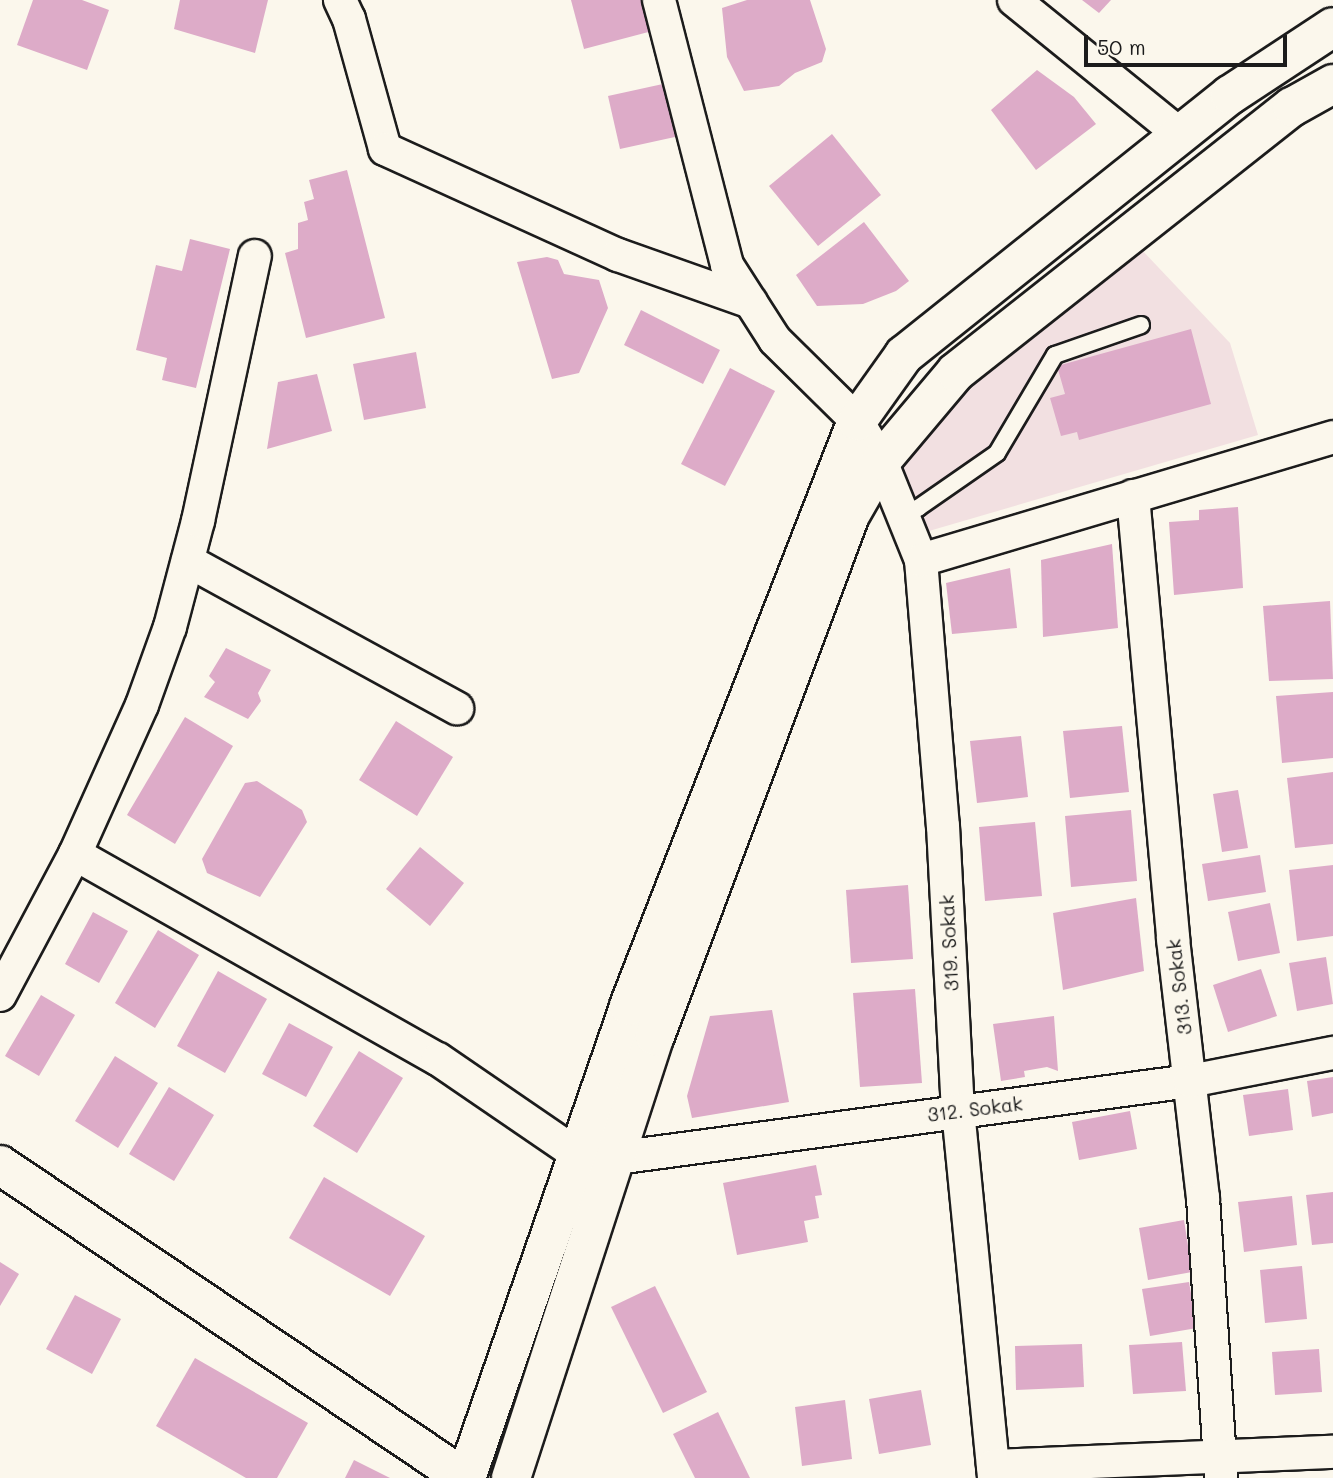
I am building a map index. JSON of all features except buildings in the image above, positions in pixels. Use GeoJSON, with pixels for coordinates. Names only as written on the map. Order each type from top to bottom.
{"type":"FeatureCollection","features":[{"type":"Feature","properties":{"kind":"street"},"geometry":{"type":"LineString","coordinates":[[340,0],[349,19],[385,149],[618,255],[751,302]]}},
{"type":"Feature","properties":{"kind":"street","name":"319. Sokak"},"geometry":{"type":"LineString","coordinates":[[659,0],[727,265],[775,340],[857,421],[881,461],[921,561],[943,826],[958,1110],[994,1472]]}},
{"type":"Feature","properties":{"kind":"street"},"geometry":{"type":"LineString","coordinates":[[1014,0],[1181,135]]}},
{"type":"Feature","properties":{"kind":"street"},"geometry":{"type":"LineString","coordinates":[[0,1165],[465,1478],[634,993],[857,421],[904,355],[1230,95],[1333,27]]}},
{"type":"Feature","properties":{"kind":"street"},"geometry":{"type":"LineString","coordinates":[[512,1478],[655,1036],[850,515],[881,461],[956,372],[1292,107],[1333,84]]}},
{"type":"Feature","properties":{"kind":"street"},"geometry":{"type":"LineString","coordinates":[[0,995],[75,854],[142,705],[187,561],[255,256]]}},
{"type":"Feature","properties":{"kind":"street"},"geometry":{"type":"LineString","coordinates":[[921,561],[1333,437]]}},
{"type":"Feature","properties":{"kind":"street","name":"313. Sokak"},"geometry":{"type":"LineString","coordinates":[[1133,496],[1203,1198],[1221,1469]]}},
{"type":"Feature","properties":{"kind":"street"},"geometry":{"type":"LineString","coordinates":[[187,561],[457,708]]}},
{"type":"Feature","properties":{"kind":"street"},"geometry":{"type":"LineString","coordinates":[[75,854],[438,1059],[578,1155]]}},
{"type":"Feature","properties":{"kind":"street","name":"312. Sokak"},"geometry":{"type":"LineString","coordinates":[[615,1158],[1190,1081],[1333,1054]]}},
{"type":"Feature","properties":{"kind":"street"},"geometry":{"type":"LineString","coordinates":[[994,1472],[1221,1469],[1333,1452]]}},
{"type":"Feature","properties":{"kind":"lane"},"geometry":{"type":"LineString","coordinates":[[901,513],[918,508],[997,453],[1055,355],[1141,325]]}},
{"type":"Feature","properties":{"kind":"shaded area"},"geometry":{"type":"Polygon","coordinates":[[[1140,248],[1230,343],[1258,435],[929,531],[901,470],[951,404],[1028,335],[1140,248]]]}}]}
